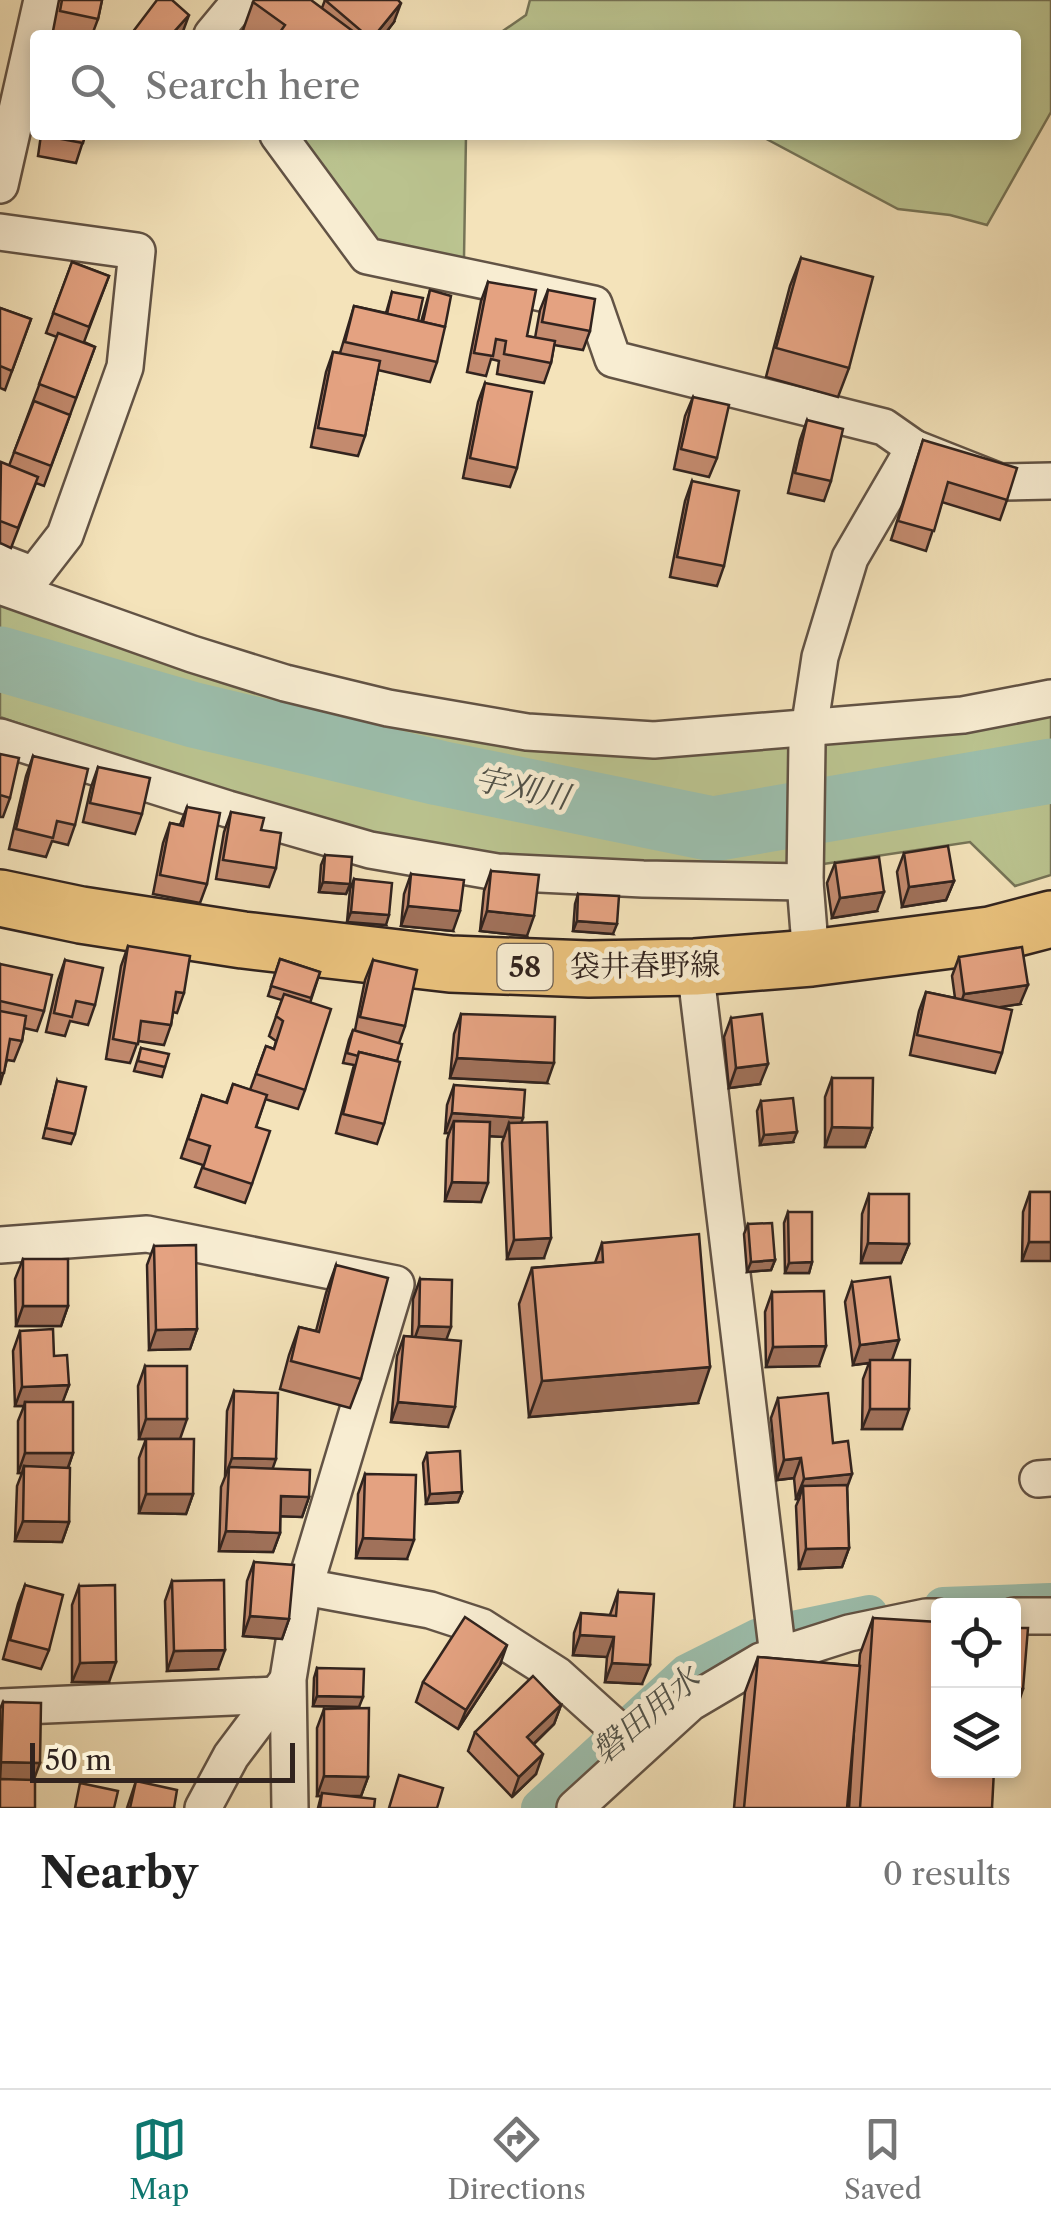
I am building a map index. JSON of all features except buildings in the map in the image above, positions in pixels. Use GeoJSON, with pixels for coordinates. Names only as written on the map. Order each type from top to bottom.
{"type":"FeatureCollection","features":[{"type":"Feature","properties":{"kind":"main road","name":"袋井春野線"},"geometry":{"type":"LineString","coordinates":[[0,898],[244,940],[450,964],[590,969],[696,967],[811,958],[990,935],[1051,919]]}},
{"type":"Feature","properties":{"kind":"street"},"geometry":{"type":"LineString","coordinates":[[37,30],[42,0]]}},
{"type":"Feature","properties":{"kind":"street"},"geometry":{"type":"LineString","coordinates":[[216,30],[241,0]]}},
{"type":"Feature","properties":{"kind":"street"},"geometry":{"type":"LineString","coordinates":[[0,185],[30,68]]}},
{"type":"Feature","properties":{"kind":"street"},"geometry":{"type":"LineString","coordinates":[[282,140],[367,256],[594,304],[613,359],[884,427],[914,448],[1000,482],[1051,481]]}},
{"type":"Feature","properties":{"kind":"street"},"geometry":{"type":"LineString","coordinates":[[0,232],[137,250],[126,367],[65,535],[34,575],[0,562]]}},
{"type":"Feature","properties":{"kind":"street"},"geometry":{"type":"LineString","coordinates":[[811,958],[805,882],[808,736],[820,658],[850,558],[914,448]]}},
{"type":"Feature","properties":{"kind":"street"},"geometry":{"type":"LineString","coordinates":[[0,586],[285,683],[388,708],[528,732],[654,740],[808,736],[963,715],[1051,698]]}},
{"type":"Feature","properties":{"kind":"street"},"geometry":{"type":"LineString","coordinates":[[0,737],[228,809],[382,852],[497,872],[805,882]]}},
{"type":"Feature","properties":{"kind":"street"},"geometry":{"type":"LineString","coordinates":[[696,967],[778,1656]]}},
{"type":"Feature","properties":{"kind":"street"},"geometry":{"type":"LineString","coordinates":[[0,1245],[147,1234],[396,1284],[301,1599],[282,1687],[290,1808]]}},
{"type":"Feature","properties":{"kind":"street"},"geometry":{"type":"LineString","coordinates":[[305,1587],[430,1610],[482,1627],[558,1675],[639,1749]]}},
{"type":"Feature","properties":{"kind":"street"},"geometry":{"type":"LineString","coordinates":[[574,1808],[690,1703],[761,1661],[849,1634],[931,1616]]}},
{"type":"Feature","properties":{"kind":"street"},"geometry":{"type":"LineString","coordinates":[[1021,1616],[1051,1616]]}},
{"type":"Feature","properties":{"kind":"street"},"geometry":{"type":"LineString","coordinates":[[0,1707],[282,1687]]}},
{"type":"Feature","properties":{"kind":"street"},"geometry":{"type":"LineString","coordinates":[[203,1808],[231,1756],[282,1687]]}},
{"type":"Feature","properties":{"kind":"green space"},"geometry":{"type":"Polygon","coordinates":[[[530,0],[1051,0],[1051,112],[987,225],[950,215],[898,209],[768,140],[1021,140],[1021,30],[504,30],[526,15],[530,0]]]}},
{"type":"Feature","properties":{"kind":"green space"},"geometry":{"type":"Polygon","coordinates":[[[282,140],[466,140],[464,258],[360,247],[282,140]]]}},
{"type":"Feature","properties":{"kind":"green space"},"geometry":{"type":"Polygon","coordinates":[[[0,602],[555,749],[1051,703],[1051,875],[1015,886],[970,842],[790,869],[394,854],[0,717],[0,602]]]}},
{"type":"Feature","properties":{"kind":"waterway","name":"宇刈川"},"geometry":{"type":"LineString","coordinates":[[0,659],[194,715],[439,773],[713,829],[1051,771]]}},
{"type":"Feature","properties":{"kind":"waterway","name":"磐田用水"},"geometry":{"type":"LineString","coordinates":[[1021,1603],[1050,1602]]}},
{"type":"Feature","properties":{"kind":"waterway","name":"磐田用水"},"geometry":{"type":"LineString","coordinates":[[540,1808],[687,1673],[759,1637],[869,1614]]}}]}
